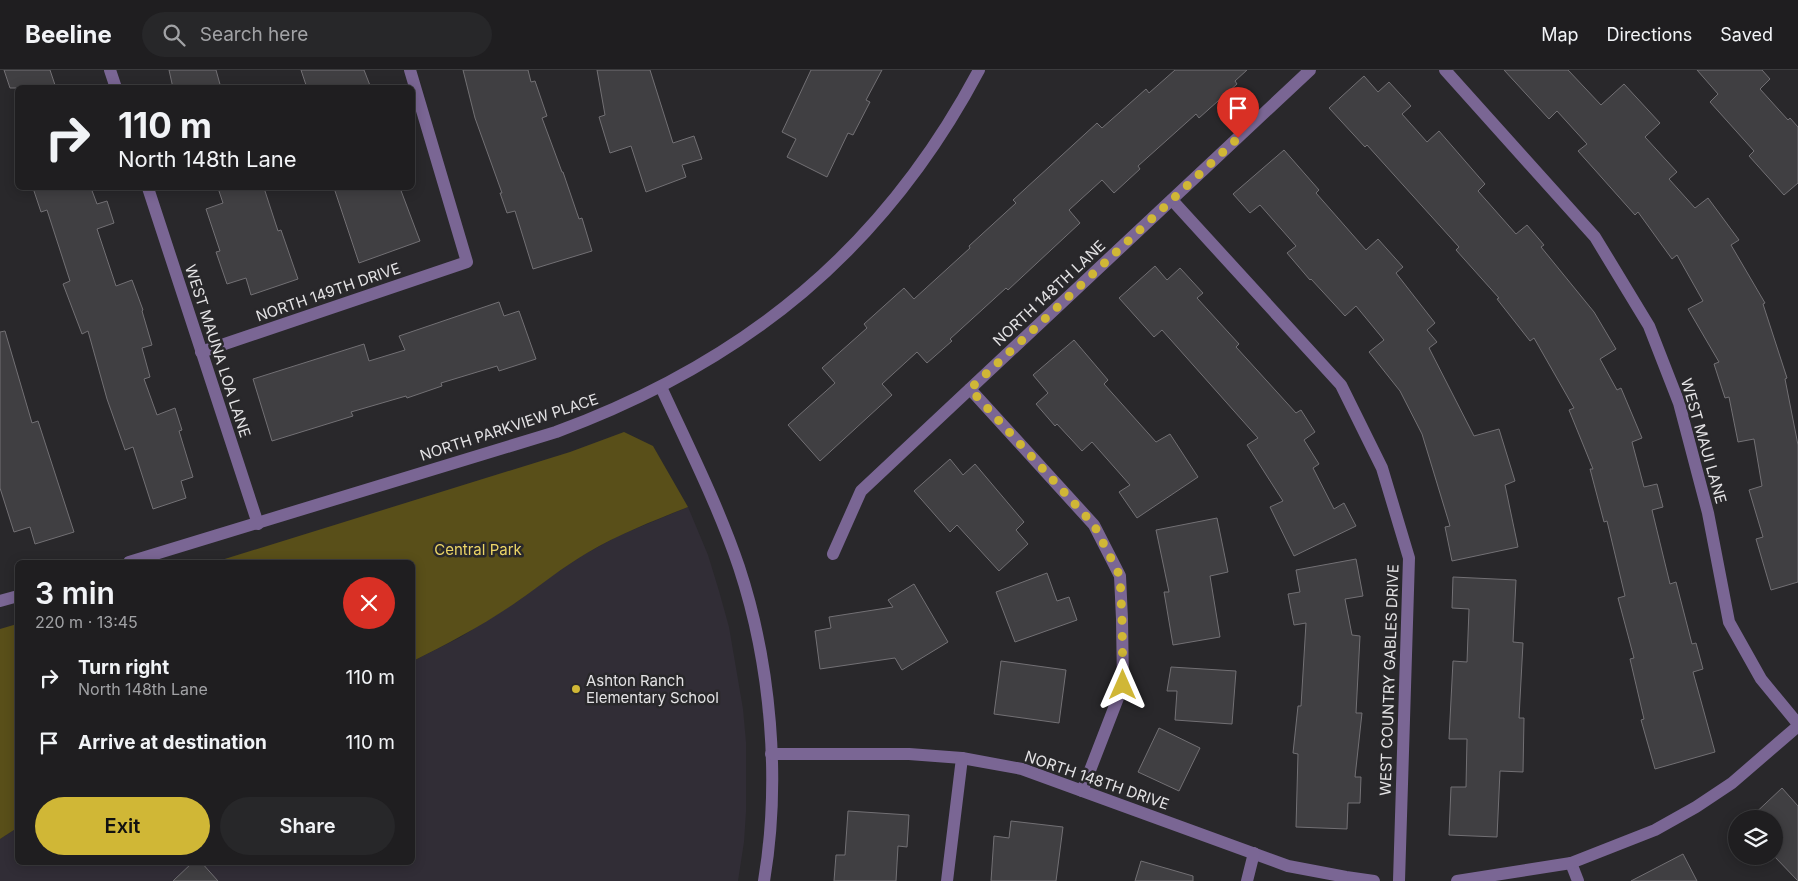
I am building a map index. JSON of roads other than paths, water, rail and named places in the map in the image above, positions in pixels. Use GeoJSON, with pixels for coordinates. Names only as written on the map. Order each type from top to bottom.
{"type":"FeatureCollection","features":[{"type":"Feature","properties":{"kind":"street"},"geometry":{"type":"LineString","coordinates":[[110,70],[115,85]]}},
{"type":"Feature","properties":{"kind":"street","name":"NORTH 149TH DRIVE"},"geometry":{"type":"LineString","coordinates":[[410,70],[414,85]]}},
{"type":"Feature","properties":{"kind":"street","name":"NORTH PARKVIEW PLACE"},"geometry":{"type":"LineString","coordinates":[[137,560],[556,432],[612,410],[694,369],[747,335],[796,298],[846,253],[886,209],[921,164],[958,109],[979,70]]}},
{"type":"Feature","properties":{"kind":"street","name":"NORTH 148TH LANE"},"geometry":{"type":"LineString","coordinates":[[833,554],[861,492],[1310,70]]}},
{"type":"Feature","properties":{"kind":"street","name":"WEST MAUI LANE"},"geometry":{"type":"LineString","coordinates":[[1445,70],[1596,237],[1649,326],[1679,403],[1708,513],[1729,622],[1761,679],[1798,725]]}},
{"type":"Feature","properties":{"kind":"street","name":"NORTH 149TH DRIVE"},"geometry":{"type":"LineString","coordinates":[[201,352],[467,262],[415,87]]}},
{"type":"Feature","properties":{"kind":"street","name":"WEST MAUNA LOA LANE"},"geometry":{"type":"LineString","coordinates":[[149,190],[258,524]]}},
{"type":"Feature","properties":{"kind":"street","name":"WEST COUNTRY GABLES DRIVE"},"geometry":{"type":"LineString","coordinates":[[1172,200],[1341,385],[1382,468],[1409,558],[1399,881]]}},
{"type":"Feature","properties":{"kind":"street"},"geometry":{"type":"LineString","coordinates":[[661,387],[716,506],[747,593],[757,635],[765,682],[771,754],[771,822],[764,881]]}},
{"type":"Feature","properties":{"kind":"street"},"geometry":{"type":"LineString","coordinates":[[970,389],[1094,525],[1120,576],[1123,685],[1082,791]]}},
{"type":"Feature","properties":{"kind":"street"},"geometry":{"type":"LineString","coordinates":[[0,601],[15,597]]}},
{"type":"Feature","properties":{"kind":"street"},"geometry":{"type":"LineString","coordinates":[[1457,881],[1571,863],[1655,830],[1696,807],[1732,783],[1798,725]]}},
{"type":"Feature","properties":{"kind":"street","name":"NORTH 148TH DRIVE"},"geometry":{"type":"LineString","coordinates":[[771,754],[909,754],[962,758],[1022,769],[1288,866],[1374,881]]}},
{"type":"Feature","properties":{"kind":"street"},"geometry":{"type":"LineString","coordinates":[[947,881],[962,758]]}},
{"type":"Feature","properties":{"kind":"street"},"geometry":{"type":"LineString","coordinates":[[1248,881],[1254,853]]}},
{"type":"Feature","properties":{"kind":"street"},"geometry":{"type":"LineString","coordinates":[[1571,863],[1578,881]]}},
{"type":"Feature","properties":{"kind":"place","name":"Ashton Ranch Elementary School"},"geometry":{"type":"Point","coordinates":[576,689]}},
{"type":"Feature","properties":{"kind":"park label","name":"Central Park"},"geometry":{"type":"Point","coordinates":[478,549]}}]}
